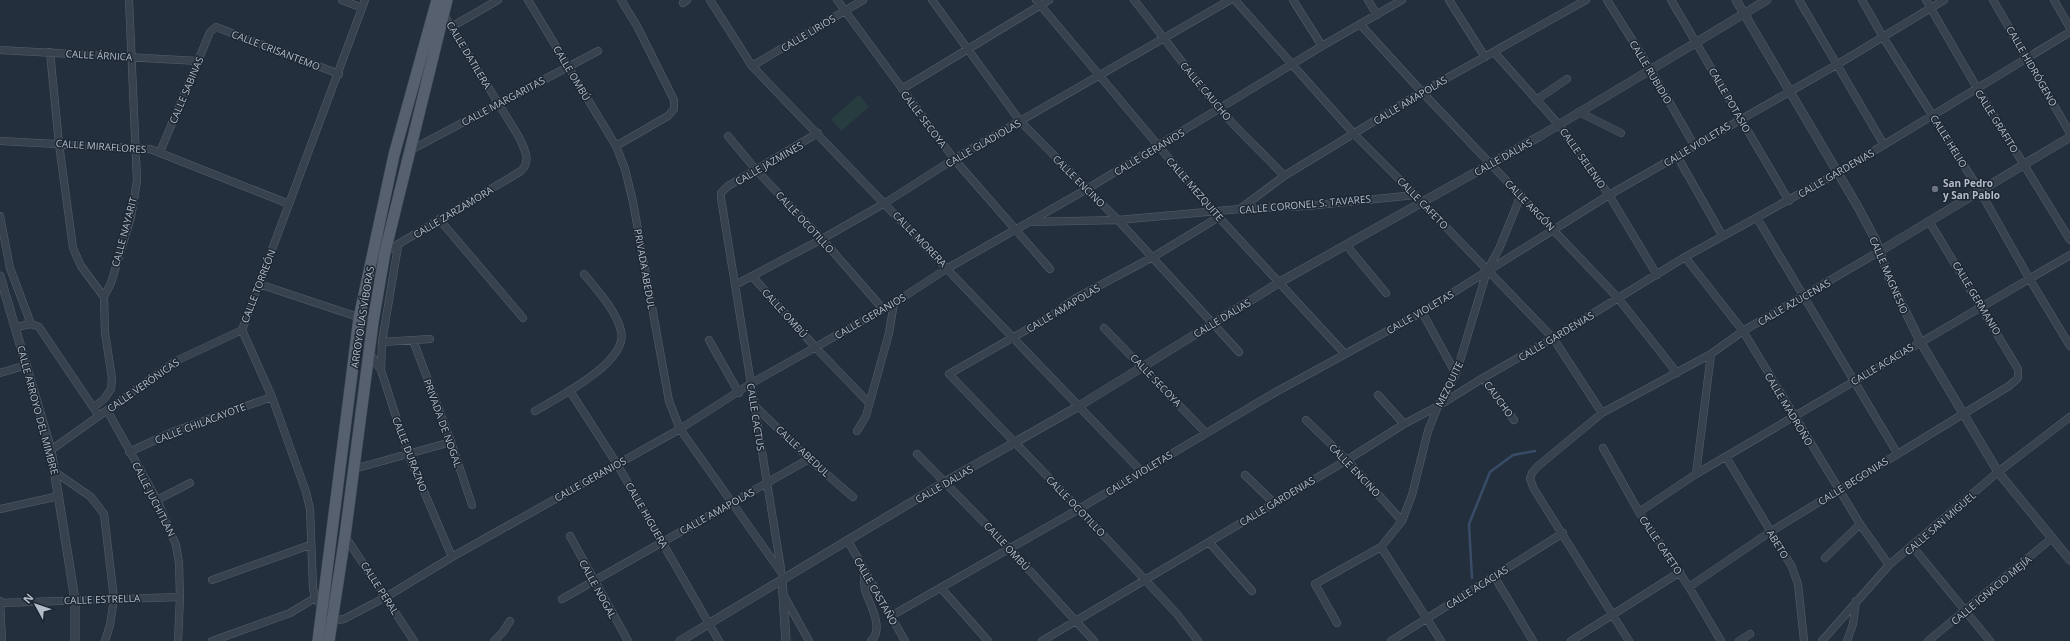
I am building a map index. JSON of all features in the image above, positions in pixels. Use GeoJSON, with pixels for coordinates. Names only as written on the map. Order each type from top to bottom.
{"type":"FeatureCollection","features":[{"type":"Feature","properties":{"kind":"main road","name":"ARROYO LAS VÍBORAS"},"geometry":{"type":"LineString","coordinates":[[329,641],[345,536],[373,322],[385,252],[447,0]]}},
{"type":"Feature","properties":{"kind":"main road","name":"ARROYO LAS VÍBORAS"},"geometry":{"type":"LineString","coordinates":[[318,641],[360,318],[394,154],[437,2]]}},
{"type":"Feature","properties":{"kind":"street","name":"CALLE NAYARIT"},"geometry":{"type":"LineString","coordinates":[[94,407],[104,400],[111,389],[112,378],[105,334],[104,297],[110,283],[131,217],[137,181],[129,0]]}},
{"type":"Feature","properties":{"kind":"street"},"geometry":{"type":"LineString","coordinates":[[342,0],[362,8]]}},
{"type":"Feature","properties":{"kind":"street","name":"CALLE TORREÓN"},"geometry":{"type":"LineString","coordinates":[[332,618],[316,598],[313,588],[310,545],[310,509],[306,492],[272,397],[242,330],[288,204],[339,74],[365,0]]}},
{"type":"Feature","properties":{"kind":"street"},"geometry":{"type":"LineString","coordinates":[[453,26],[498,0]]}},
{"type":"Feature","properties":{"kind":"street","name":"CALLE OMBÚ"},"geometry":{"type":"LineString","coordinates":[[528,0],[616,146]]}},
{"type":"Feature","properties":{"kind":"street"},"geometry":{"type":"LineString","coordinates":[[616,146],[668,116],[674,108],[674,100],[637,26],[621,0]]}},
{"type":"Feature","properties":{"kind":"street","name":"CALLE MORERA"},"geometry":{"type":"LineString","coordinates":[[710,0],[752,66],[948,268],[1141,471]]}},
{"type":"Feature","properties":{"kind":"street","name":"CALLE SECOYA"},"geometry":{"type":"LineString","coordinates":[[837,0],[954,159],[1050,269]]}},
{"type":"Feature","properties":{"kind":"street","name":"CALLE LIRIOS"},"geometry":{"type":"LineString","coordinates":[[752,66],[863,0]]}},
{"type":"Feature","properties":{"kind":"street","name":"CALLE ENCINO"},"geometry":{"type":"LineString","coordinates":[[932,0],[1020,121],[1153,257],[1238,352]]}},
{"type":"Feature","properties":{"kind":"street"},"geometry":{"type":"LineString","coordinates":[[902,88],[1038,3],[1049,0]]}},
{"type":"Feature","properties":{"kind":"street","name":"CALLE CAUCHO"},"geometry":{"type":"LineString","coordinates":[[1134,0],[1180,61],[1220,109],[1284,176]]}},
{"type":"Feature","properties":{"kind":"street","name":"CALLE GLADIOLAS"},"geometry":{"type":"LineString","coordinates":[[735,285],[822,239],[885,203],[954,159],[1098,74],[1230,0]]}},
{"type":"Feature","properties":{"kind":"street","name":"CALLE CAFETO"},"geometry":{"type":"LineString","coordinates":[[1235,0],[1292,66],[1354,134],[1416,195],[1553,338],[1602,413]]}},
{"type":"Feature","properties":{"kind":"street"},"geometry":{"type":"LineString","coordinates":[[1292,0],[1322,46]]}},
{"type":"Feature","properties":{"kind":"street"},"geometry":{"type":"LineString","coordinates":[[1368,0],[1377,14]]}},
{"type":"Feature","properties":{"kind":"street","name":"CALLE GERANIOS"},"geometry":{"type":"LineString","coordinates":[[332,618],[338,620],[344,619],[386,598],[452,557],[680,429],[750,384],[894,303],[948,268],[1014,229],[1087,189],[1292,66],[1322,46],[1402,0]]}},
{"type":"Feature","properties":{"kind":"street"},"geometry":{"type":"LineString","coordinates":[[1449,0],[1485,57]]}},
{"type":"Feature","properties":{"kind":"street","name":"CALLE AMAPOLAS"},"geometry":{"type":"LineString","coordinates":[[1240,209],[1284,176],[1422,92],[1586,0]]}},
{"type":"Feature","properties":{"kind":"street","name":"CALLE RUBIDIO"},"geometry":{"type":"LineString","coordinates":[[1607,0],[1651,70],[1694,145]]}},
{"type":"Feature","properties":{"kind":"street","name":"CALLE POTASIO"},"geometry":{"type":"LineString","coordinates":[[1671,0],[1789,201]]}},
{"type":"Feature","properties":{"kind":"street","name":"CALLE MAGNESIO"},"geometry":{"type":"LineString","coordinates":[[1736,0],[1789,92],[1839,172],[1880,251],[1889,278],[1920,341],[1998,472],[2070,560]]}},
{"type":"Feature","properties":{"kind":"street","name":"CALLE DALIAS"},"geometry":{"type":"LineString","coordinates":[[680,641],[710,624],[782,576],[848,541],[945,482],[1079,406],[1280,282],[1347,246],[1490,163],[1559,125],[1743,13],[1767,0]]}},
{"type":"Feature","properties":{"kind":"street"},"geometry":{"type":"LineString","coordinates":[[1799,0],[1838,64],[1884,145]]}},
{"type":"Feature","properties":{"kind":"street","name":"CALLE HELIO"},"geometry":{"type":"LineString","coordinates":[[1862,0],[1882,37],[1980,191],[2028,278],[2070,346]]}},
{"type":"Feature","properties":{"kind":"street","name":"CALLE GRAFITO"},"geometry":{"type":"LineString","coordinates":[[1926,0],[1977,88],[2070,240]]}},
{"type":"Feature","properties":{"kind":"street","name":"CALLE VIOLETAS"},"geometry":{"type":"LineString","coordinates":[[891,616],[1080,509],[1141,471],[1274,393],[1422,312],[1553,228],[1694,145],[1838,64],[1944,0]]}},
{"type":"Feature","properties":{"kind":"street","name":"CALLE HIDRÓGENO"},"geometry":{"type":"LineString","coordinates":[[1993,0],[2028,58],[2070,133]]}},
{"type":"Feature","properties":{"kind":"street"},"geometry":{"type":"LineString","coordinates":[[2054,0],[2070,28]]}},
{"type":"Feature","properties":{"kind":"street","name":"CALLE DATILERA"},"geometry":{"type":"LineString","coordinates":[[437,2],[453,26],[519,137],[528,160],[526,166],[521,171]]}},
{"type":"Feature","properties":{"kind":"street","name":"CALLE MEZQUITE"},"geometry":{"type":"LineString","coordinates":[[1038,3],[1216,215],[1280,282],[1345,354]]}},
{"type":"Feature","properties":{"kind":"street","name":"CALLE ARGÓN"},"geometry":{"type":"LineString","coordinates":[[1360,24],[1422,92],[1618,298],[1677,373]]}},
{"type":"Feature","properties":{"kind":"street","name":"CALLE CRISANTEMO"},"geometry":{"type":"LineString","coordinates":[[212,29],[219,28],[339,74]]}},
{"type":"Feature","properties":{"kind":"street","name":"CALLE SABINAS"},"geometry":{"type":"LineString","coordinates":[[160,152],[212,29]]}},
{"type":"Feature","properties":{"kind":"street","name":"CALLE GARDENIAS"},"geometry":{"type":"LineString","coordinates":[[1042,641],[1347,460],[1404,424],[1438,406],[1553,338],[1722,235],[1789,201],[1839,172],[2070,32]]}},
{"type":"Feature","properties":{"kind":"street","name":"CALLE ÁRNICA"},"geometry":{"type":"LineString","coordinates":[[0,50],[198,61]]}},
{"type":"Feature","properties":{"kind":"street","name":"CALLE MARGARITAS"},"geometry":{"type":"LineString","coordinates":[[409,151],[598,51]]}},
{"type":"Feature","properties":{"kind":"street"},"geometry":{"type":"LineString","coordinates":[[50,52],[59,144],[73,248],[81,266],[104,297]]}},
{"type":"Feature","properties":{"kind":"street","name":"CALLE SELENIO"},"geometry":{"type":"LineString","coordinates":[[1494,52],[1559,125],[1609,195],[1658,275]]}},
{"type":"Feature","properties":{"kind":"street"},"geometry":{"type":"LineString","coordinates":[[1536,100],[1567,79]]}},
{"type":"Feature","properties":{"kind":"street"},"geometry":{"type":"LineString","coordinates":[[1579,112],[1621,133]]}},
{"type":"Feature","properties":{"kind":"street","name":"CALLE JAZMINES"},"geometry":{"type":"LineString","coordinates":[[721,194],[728,186],[757,171],[818,133]]}},
{"type":"Feature","properties":{"kind":"street","name":"CALLE OCOTILLO"},"geometry":{"type":"LineString","coordinates":[[728,136],[757,171],[822,239],[883,308]]}},
{"type":"Feature","properties":{"kind":"street","name":"CALLE AZUCENAS"},"geometry":{"type":"LineString","coordinates":[[1563,533],[1534,489],[1530,480],[1532,473],[1537,467],[1602,413],[1710,354],[1743,331],[1804,297],[2070,137]]}},
{"type":"Feature","properties":{"kind":"street","name":"CALLE MIRAFLORES"},"geometry":{"type":"LineString","coordinates":[[0,141],[136,149],[144,148],[160,152],[288,204]]}},
{"type":"Feature","properties":{"kind":"street","name":"PRIVADA ABEDUL"},"geometry":{"type":"LineString","coordinates":[[616,146],[631,190],[666,392],[680,429]]}},
{"type":"Feature","properties":{"kind":"street"},"geometry":{"type":"LineString","coordinates":[[1676,156],[1722,235]]}},
{"type":"Feature","properties":{"kind":"street","name":"CALLE ZARZAMORA"},"geometry":{"type":"LineString","coordinates":[[385,252],[398,246],[439,219],[521,171]]}},
{"type":"Feature","properties":{"kind":"street","name":"CALLE CACTUS"},"geometry":{"type":"LineString","coordinates":[[721,194],[750,384],[782,576],[786,641]]}},
{"type":"Feature","properties":{"kind":"street","name":"CALLE CORONEL S. TAVARES"},"geometry":{"type":"LineString","coordinates":[[1027,222],[1118,220],[1216,215],[1240,209],[1307,206],[1416,195]]}},
{"type":"Feature","properties":{"kind":"street","name":"MEZQUITE"},"geometry":{"type":"LineString","coordinates":[[1381,547],[1402,521],[1412,496],[1428,430],[1438,406],[1456,374],[1488,271],[1499,249],[1521,195]]}},
{"type":"Feature","properties":{"kind":"street","name":"CALLE AMAPOLAS"},"geometry":{"type":"LineString","coordinates":[[949,374],[1049,318],[1076,298],[1153,257],[1216,215]]}},
{"type":"Feature","properties":{"kind":"street"},"geometry":{"type":"LineString","coordinates":[[0,216],[10,268],[31,324]]}},
{"type":"Feature","properties":{"kind":"street"},"geometry":{"type":"LineString","coordinates":[[1757,218],[1897,453]]}},
{"type":"Feature","properties":{"kind":"street"},"geometry":{"type":"LineString","coordinates":[[439,219],[523,318]]}},
{"type":"Feature","properties":{"kind":"street","name":"CALLE GERMANIO"},"geometry":{"type":"LineString","coordinates":[[1929,221],[1982,306],[2018,369],[2018,378]]}},
{"type":"Feature","properties":{"kind":"street"},"geometry":{"type":"LineString","coordinates":[[381,370],[382,342],[398,246]]}},
{"type":"Feature","properties":{"kind":"street"},"geometry":{"type":"LineString","coordinates":[[1347,246],[1386,293]]}},
{"type":"Feature","properties":{"kind":"street","name":"CALLE ACACIAS"},"geometry":{"type":"LineString","coordinates":[[1639,512],[1696,474],[1793,416],[2028,278],[2070,255]]}},
{"type":"Feature","properties":{"kind":"street","name":"CALLE MADROÑO"},"geometry":{"type":"LineString","coordinates":[[1685,257],[1743,331],[1838,490],[1888,566]]}},
{"type":"Feature","properties":{"kind":"street"},"geometry":{"type":"LineString","coordinates":[[535,411],[570,391],[616,354],[622,340],[618,322],[584,274]]}},
{"type":"Feature","properties":{"kind":"street","name":"CALLE ARROYO DEL MIMBRE"},"geometry":{"type":"LineString","coordinates":[[0,276],[16,326],[51,450],[75,600],[75,641]]}},
{"type":"Feature","properties":{"kind":"street","name":"CALLE OMBÚ"},"geometry":{"type":"LineString","coordinates":[[752,276],[816,348],[869,403]]}},
{"type":"Feature","properties":{"kind":"street"},"geometry":{"type":"LineString","coordinates":[[259,284],[373,322]]}},
{"type":"Feature","properties":{"kind":"street"},"geometry":{"type":"LineString","coordinates":[[5,290],[16,287]]}},
{"type":"Feature","properties":{"kind":"street"},"geometry":{"type":"LineString","coordinates":[[857,431],[866,416],[889,333],[894,303]]}},
{"type":"Feature","properties":{"kind":"street"},"geometry":{"type":"LineString","coordinates":[[1422,312],[1456,374]]}},
{"type":"Feature","properties":{"kind":"street"},"geometry":{"type":"LineString","coordinates":[[16,326],[31,324],[39,328],[99,416]]}},
{"type":"Feature","properties":{"kind":"street","name":"CALLE SECOYA"},"geometry":{"type":"LineString","coordinates":[[1104,328],[1206,433]]}},
{"type":"Feature","properties":{"kind":"street","name":"CALLE VERÓNICAS"},"geometry":{"type":"LineString","coordinates":[[51,450],[176,361],[242,330]]}},
{"type":"Feature","properties":{"kind":"street"},"geometry":{"type":"LineString","coordinates":[[382,342],[430,339]]}},
{"type":"Feature","properties":{"kind":"street","name":"PRIVADA DE NOGAL"},"geometry":{"type":"LineString","coordinates":[[413,340],[451,442],[472,506]]}},
{"type":"Feature","properties":{"kind":"street"},"geometry":{"type":"LineString","coordinates":[[709,340],[738,392]]}},
{"type":"Feature","properties":{"kind":"street","name":"CALLE DURAZNO"},"geometry":{"type":"LineString","coordinates":[[369,352],[381,370],[408,454],[452,557]]}},
{"type":"Feature","properties":{"kind":"street"},"geometry":{"type":"LineString","coordinates":[[1696,474],[1710,354]]}},
{"type":"Feature","properties":{"kind":"street"},"geometry":{"type":"LineString","coordinates":[[0,373],[27,365]]}},
{"type":"Feature","properties":{"kind":"street","name":"CALLE OCOTILLO"},"geometry":{"type":"LineString","coordinates":[[949,374],[1080,509],[1177,614],[1198,641]]}},
{"type":"Feature","properties":{"kind":"street","name":"CAUCHO"},"geometry":{"type":"LineString","coordinates":[[1483,378],[1514,420]]}},
{"type":"Feature","properties":{"kind":"street","name":"CALLE BEGONIAS"},"geometry":{"type":"LineString","coordinates":[[1689,587],[1770,532],[1897,453],[2010,386],[2018,378]]}},
{"type":"Feature","properties":{"kind":"street","name":"CALLE HIGUERA"},"geometry":{"type":"LineString","coordinates":[[570,391],[617,464],[719,641]]}},
{"type":"Feature","properties":{"kind":"street"},"geometry":{"type":"LineString","coordinates":[[1378,396],[1404,424]]}},
{"type":"Feature","properties":{"kind":"street","name":"CALLE CHILACAYOTE"},"geometry":{"type":"LineString","coordinates":[[129,452],[175,431],[272,397]]}},
{"type":"Feature","properties":{"kind":"street","name":"CALLE ABEDUL"},"geometry":{"type":"LineString","coordinates":[[754,405],[809,459],[852,496]]}},
{"type":"Feature","properties":{"kind":"street","name":"CALLE JUCHITLAN"},"geometry":{"type":"LineString","coordinates":[[107,410],[156,500],[176,545],[179,563],[180,597],[178,641]]}},
{"type":"Feature","properties":{"kind":"street","name":"CALLE SAN MIGUEL"},"geometry":{"type":"LineString","coordinates":[[1822,641],[1888,566],[1998,472],[2070,417]]}},
{"type":"Feature","properties":{"kind":"street","name":"CALLE ENCINO"},"geometry":{"type":"LineString","coordinates":[[1306,420],[1347,460],[1402,521]]}},
{"type":"Feature","properties":{"kind":"street"},"geometry":{"type":"LineString","coordinates":[[680,429],[782,576]]}},
{"type":"Feature","properties":{"kind":"street"},"geometry":{"type":"LineString","coordinates":[[354,469],[451,442]]}},
{"type":"Feature","properties":{"kind":"street","name":"CALLE CAFETO"},"geometry":{"type":"LineString","coordinates":[[1603,448],[1639,512],[1680,572],[1721,641]]}},
{"type":"Feature","properties":{"kind":"street","name":"CALLE OMBÚ"},"geometry":{"type":"LineString","coordinates":[[917,454],[1009,548],[1094,641]]}},
{"type":"Feature","properties":{"kind":"street","name":"ABETO"},"geometry":{"type":"LineString","coordinates":[[1726,457],[1792,567],[1798,584],[1804,641]]}},
{"type":"Feature","properties":{"kind":"street","name":"CALLE AMAPOLAS"},"geometry":{"type":"LineString","coordinates":[[562,599],[809,459]]}},
{"type":"Feature","properties":{"kind":"street"},"geometry":{"type":"LineString","coordinates":[[55,472],[91,497],[104,514],[114,598],[110,625],[105,641]]}},
{"type":"Feature","properties":{"kind":"street"},"geometry":{"type":"LineString","coordinates":[[1245,474],[1274,503]]}},
{"type":"Feature","properties":{"kind":"street"},"geometry":{"type":"LineString","coordinates":[[156,500],[190,483]]}},
{"type":"Feature","properties":{"kind":"street"},"geometry":{"type":"LineString","coordinates":[[0,509],[59,496]]}},
{"type":"Feature","properties":{"kind":"street"},"geometry":{"type":"LineString","coordinates":[[1825,558],[1860,524]]}},
{"type":"Feature","properties":{"kind":"street"},"geometry":{"type":"LineString","coordinates":[[1563,533],[1614,614],[1629,641]]}},
{"type":"Feature","properties":{"kind":"street","name":"CALLE ACACIAS"},"geometry":{"type":"LineString","coordinates":[[1391,641],[1563,533]]}},
{"type":"Feature","properties":{"kind":"street","name":"CALLE PERAL"},"geometry":{"type":"LineString","coordinates":[[345,536],[414,641]]}},
{"type":"Feature","properties":{"kind":"street","name":"CALLE NOGAL"},"geometry":{"type":"LineString","coordinates":[[570,536],[593,581],[628,641]]}},
{"type":"Feature","properties":{"kind":"street","name":"CALLE IGNACIO MEJÍA"},"geometry":{"type":"LineString","coordinates":[[1928,641],[1966,612],[2052,538]]}},
{"type":"Feature","properties":{"kind":"street","name":"CALLE CASTAÑO"},"geometry":{"type":"LineString","coordinates":[[848,541],[905,641]]}},
{"type":"Feature","properties":{"kind":"street"},"geometry":{"type":"LineString","coordinates":[[1209,542],[1252,591]]}},
{"type":"Feature","properties":{"kind":"street"},"geometry":{"type":"LineString","coordinates":[[212,580],[310,545]]}},
{"type":"Feature","properties":{"kind":"street"},"geometry":{"type":"LineString","coordinates":[[1337,623],[1315,584],[1381,547],[1441,641]]}},
{"type":"Feature","properties":{"kind":"street"},"geometry":{"type":"LineString","coordinates":[[1912,547],[1990,641]]}},
{"type":"Feature","properties":{"kind":"street"},"geometry":{"type":"LineString","coordinates":[[864,570],[866,591],[876,623],[876,635],[871,641]]}},
{"type":"Feature","properties":{"kind":"street"},"geometry":{"type":"LineString","coordinates":[[1572,641],[1680,572]]}},
{"type":"Feature","properties":{"kind":"street"},"geometry":{"type":"LineString","coordinates":[[1494,576],[1533,641]]}},
{"type":"Feature","properties":{"kind":"street"},"geometry":{"type":"LineString","coordinates":[[941,588],[988,641]]}},
{"type":"Feature","properties":{"kind":"street"},"geometry":{"type":"LineString","coordinates":[[783,593],[809,641]]}},
{"type":"Feature","properties":{"kind":"street","name":"CALLE ESTRELLA"},"geometry":{"type":"LineString","coordinates":[[0,602],[180,597]]}},
{"type":"Feature","properties":{"kind":"street"},"geometry":{"type":"LineString","coordinates":[[212,641],[290,613],[316,598]]}},
{"type":"Feature","properties":{"kind":"street"},"geometry":{"type":"LineString","coordinates":[[1847,641],[1853,624],[1856,601]]}},
{"type":"Feature","properties":{"kind":"street"},"geometry":{"type":"LineString","coordinates":[[0,602],[2,641]]}},
{"type":"Feature","properties":{"kind":"street"},"geometry":{"type":"LineString","coordinates":[[494,641],[503,632],[510,621]]}},
{"type":"Feature","properties":{"kind":"street"},"geometry":{"type":"LineString","coordinates":[[1739,641],[1750,634]]}},
{"type":"Feature","properties":{"kind":"green space"},"geometry":{"type":"Polygon","coordinates":[[[859,95],[869,107],[841,131],[831,119],[859,95]]]}},
{"type":"Feature","properties":{"kind":"waterway"},"geometry":{"type":"LineString","coordinates":[[1472,578],[1469,524],[1490,472],[1513,455],[1535,451]]}},
{"type":"Feature","properties":{"kind":"place","name":"San Pedro y San Pablo"},"geometry":{"type":"Point","coordinates":[1935,189]}}]}
